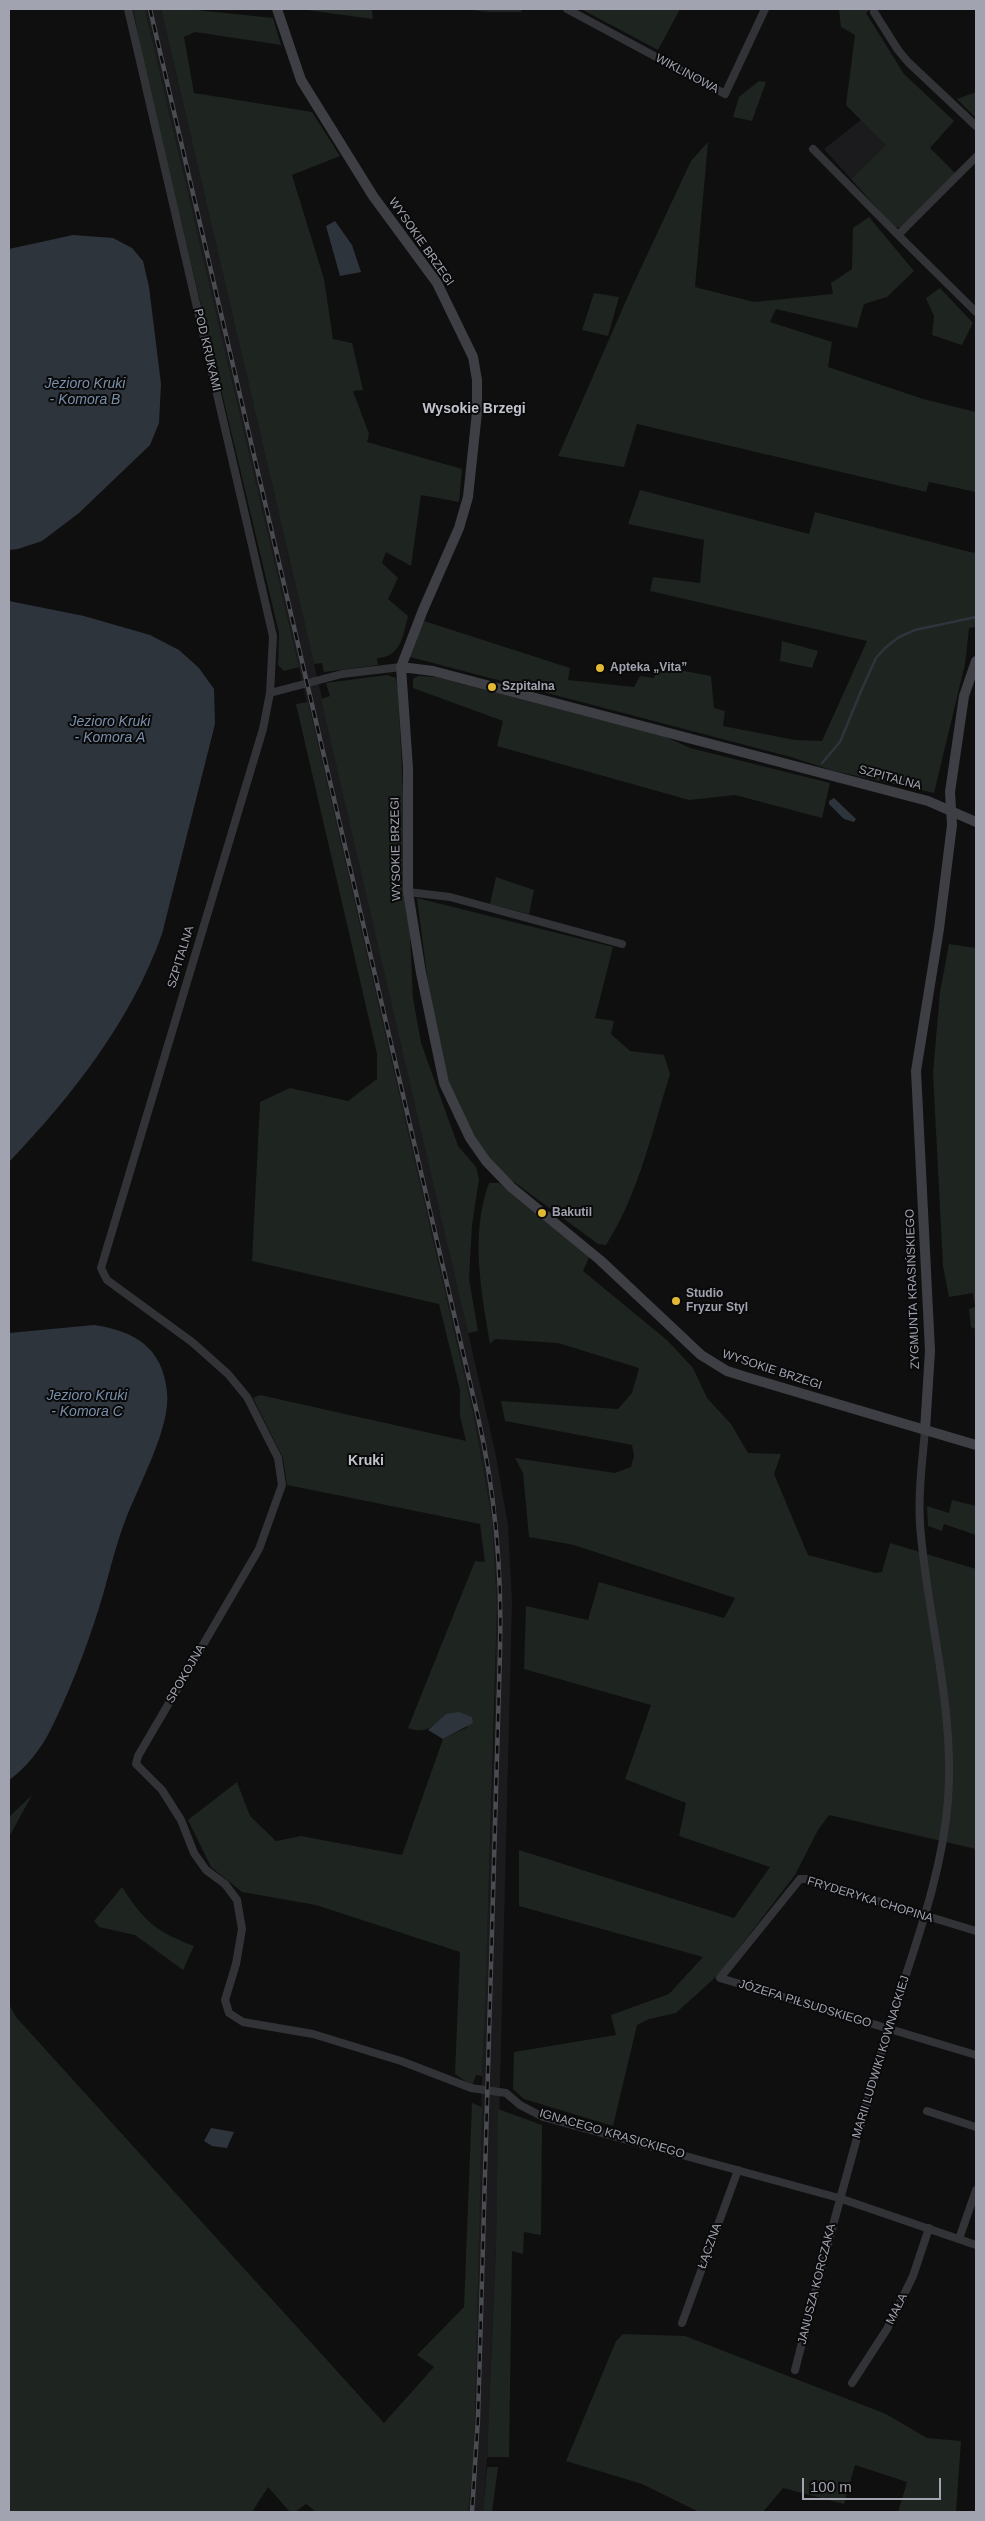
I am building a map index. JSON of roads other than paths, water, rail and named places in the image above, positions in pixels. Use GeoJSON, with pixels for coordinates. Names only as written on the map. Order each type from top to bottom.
{"type":"FeatureCollection","features":[{"type":"Feature","properties":{"kind":"street","name":"POD KRUKAMI"},"geometry":{"type":"LineString","coordinates":[[128,9],[272,629],[270,693]]}},
{"type":"Feature","properties":{"kind":"street","name":"WYSOKIE BRZEGI"},"geometry":{"type":"LineString","coordinates":[[277,9],[301,80],[373,196],[437,283],[473,357],[477,412],[468,497],[459,528],[423,610],[401,667],[408,768],[408,892],[421,973],[444,1083],[461,1122],[494,1170],[524,1199],[600,1260],[690,1345],[713,1364],[746,1377],[976,1445]]}},
{"type":"Feature","properties":{"kind":"street","name":"WIKLINOWA"},"geometry":{"type":"LineString","coordinates":[[567,9],[725,94],[765,9]]}},
{"type":"Feature","properties":{"kind":"street"},"geometry":{"type":"LineString","coordinates":[[874,12],[898,50],[908,62],[976,126]]}},
{"type":"Feature","properties":{"kind":"street"},"geometry":{"type":"LineString","coordinates":[[813,148],[976,312]]}},
{"type":"Feature","properties":{"kind":"street"},"geometry":{"type":"LineString","coordinates":[[898,235],[976,158]]}},
{"type":"Feature","properties":{"kind":"street","name":"ZYGMUNTA KRASIŃSKIEGO"},"geometry":{"type":"LineString","coordinates":[[924,1916],[944,1835],[949,1774],[946,1724],[920,1532],[920,1478],[930,1351],[916,1071],[939,929],[952,825],[950,792],[964,696],[976,662]]}},
{"type":"Feature","properties":{"kind":"street","name":"SZPITALNA"},"geometry":{"type":"LineString","coordinates":[[259,1549],[282,1485],[278,1458],[247,1397],[228,1374],[192,1342],[107,1280],[101,1268],[263,729],[270,693],[342,674],[401,667],[433,671],[933,803],[976,822]]}},
{"type":"Feature","properties":{"kind":"street"},"geometry":{"type":"LineString","coordinates":[[408,892],[450,897],[622,944]]}},
{"type":"Feature","properties":{"kind":"street","name":"SPOKOJNA"},"geometry":{"type":"LineString","coordinates":[[165,1796],[136,1764],[138,1756],[259,1549]]}},
{"type":"Feature","properties":{"kind":"street","name":"IGNACEGO KRASICKIEGO"},"geometry":{"type":"LineString","coordinates":[[165,1796],[181,1820],[194,1853],[206,1870],[225,1884],[237,1900],[242,1929],[236,1964],[225,2000],[229,2013],[242,2022],[313,2034],[401,2060],[471,2088],[506,2093],[520,2105],[544,2117],[839,2198],[976,2244]]}},
{"type":"Feature","properties":{"kind":"street","name":"FRYDERYKA CHOPINA"},"geometry":{"type":"LineString","coordinates":[[720,1978],[800,1879],[806,1879],[976,1931]]}},
{"type":"Feature","properties":{"kind":"street","name":"MARII LUDWIKI KOWNACKIEJ"},"geometry":{"type":"LineString","coordinates":[[839,2198],[888,2030],[924,1916]]}},
{"type":"Feature","properties":{"kind":"street","name":"JÓZEFA PIŁSUDSKIEGO"},"geometry":{"type":"LineString","coordinates":[[720,1978],[976,2055]]}},
{"type":"Feature","properties":{"kind":"street"},"geometry":{"type":"LineString","coordinates":[[927,2110],[976,2127]]}},
{"type":"Feature","properties":{"kind":"street","name":"ŁĄCZNA"},"geometry":{"type":"LineString","coordinates":[[682,2323],[738,2170]]}},
{"type":"Feature","properties":{"kind":"street"},"geometry":{"type":"LineString","coordinates":[[959,2239],[976,2190]]}},
{"type":"Feature","properties":{"kind":"street","name":"JANUSZA KORCZAKA"},"geometry":{"type":"LineString","coordinates":[[795,2370],[839,2198]]}},
{"type":"Feature","properties":{"kind":"street","name":"MAŁA"},"geometry":{"type":"LineString","coordinates":[[852,2384],[887,2329],[913,2276],[929,2228]]}},
{"type":"Feature","properties":{"kind":"water"},"geometry":{"type":"Polygon","coordinates":[[[335,221],[352,245],[361,272],[340,276],[326,226],[335,221]]]}},
{"type":"Feature","properties":{"kind":"water","name":"Jezioro Kruki - Komora B"},"geometry":{"type":"Polygon","coordinates":[[[73,235],[113,238],[132,248],[143,261],[149,287],[161,384],[159,423],[150,445],[79,513],[42,541],[9,550],[9,249],[73,235]]]}},
{"type":"Feature","properties":{"kind":"water","name":"Jezioro Kruki - Komora A"},"geometry":{"type":"Polygon","coordinates":[[[9,601],[84,616],[150,635],[179,650],[199,668],[214,689],[215,724],[162,934],[149,966],[117,1027],[98,1056],[55,1111],[9,1162],[9,601]]]}},
{"type":"Feature","properties":{"kind":"water"},"geometry":{"type":"Polygon","coordinates":[[[834,798],[856,819],[854,822],[844,819],[829,804],[829,801],[834,798]]]}},
{"type":"Feature","properties":{"kind":"water","name":"Jezioro Kruki - Komora C"},"geometry":{"type":"Polygon","coordinates":[[[94,1325],[134,1337],[153,1353],[160,1364],[164,1377],[167,1406],[159,1439],[121,1532],[94,1623],[64,1702],[37,1752],[9,1780],[9,1333],[94,1325]]]}},
{"type":"Feature","properties":{"kind":"water"},"geometry":{"type":"Polygon","coordinates":[[[459,1712],[472,1717],[473,1723],[443,1739],[428,1730],[446,1714],[459,1712]]]}},
{"type":"Feature","properties":{"kind":"water"},"geometry":{"type":"Polygon","coordinates":[[[211,2128],[234,2132],[227,2148],[212,2146],[204,2141],[211,2128]]]}},
{"type":"Feature","properties":{"kind":"waterway"},"geometry":{"type":"LineString","coordinates":[[822,763],[840,742],[876,658],[885,648],[899,637],[915,630],[976,617]]}},
{"type":"Feature","properties":{"kind":"railway"},"geometry":{"type":"LineString","coordinates":[[150,9],[478,1417],[497,1534],[500,1652],[478,2418],[472,2512]]}},
{"type":"Feature","properties":{"kind":"place","name":"Apteka „Vita”"},"geometry":{"type":"Point","coordinates":[600,668]}},
{"type":"Feature","properties":{"kind":"place","name":"Szpitalna"},"geometry":{"type":"Point","coordinates":[492,687]}},
{"type":"Feature","properties":{"kind":"place","name":"Bakutil"},"geometry":{"type":"Point","coordinates":[542,1213]}},
{"type":"Feature","properties":{"kind":"place","name":"Studio Fryzur Styl"},"geometry":{"type":"Point","coordinates":[676,1301]}},
{"type":"Feature","properties":{"kind":"district","name":"Wysokie Brzegi"},"geometry":{"type":"Point","coordinates":[474,409]}},
{"type":"Feature","properties":{"kind":"district","name":"Kruki"},"geometry":{"type":"Point","coordinates":[366,1461]}}]}
